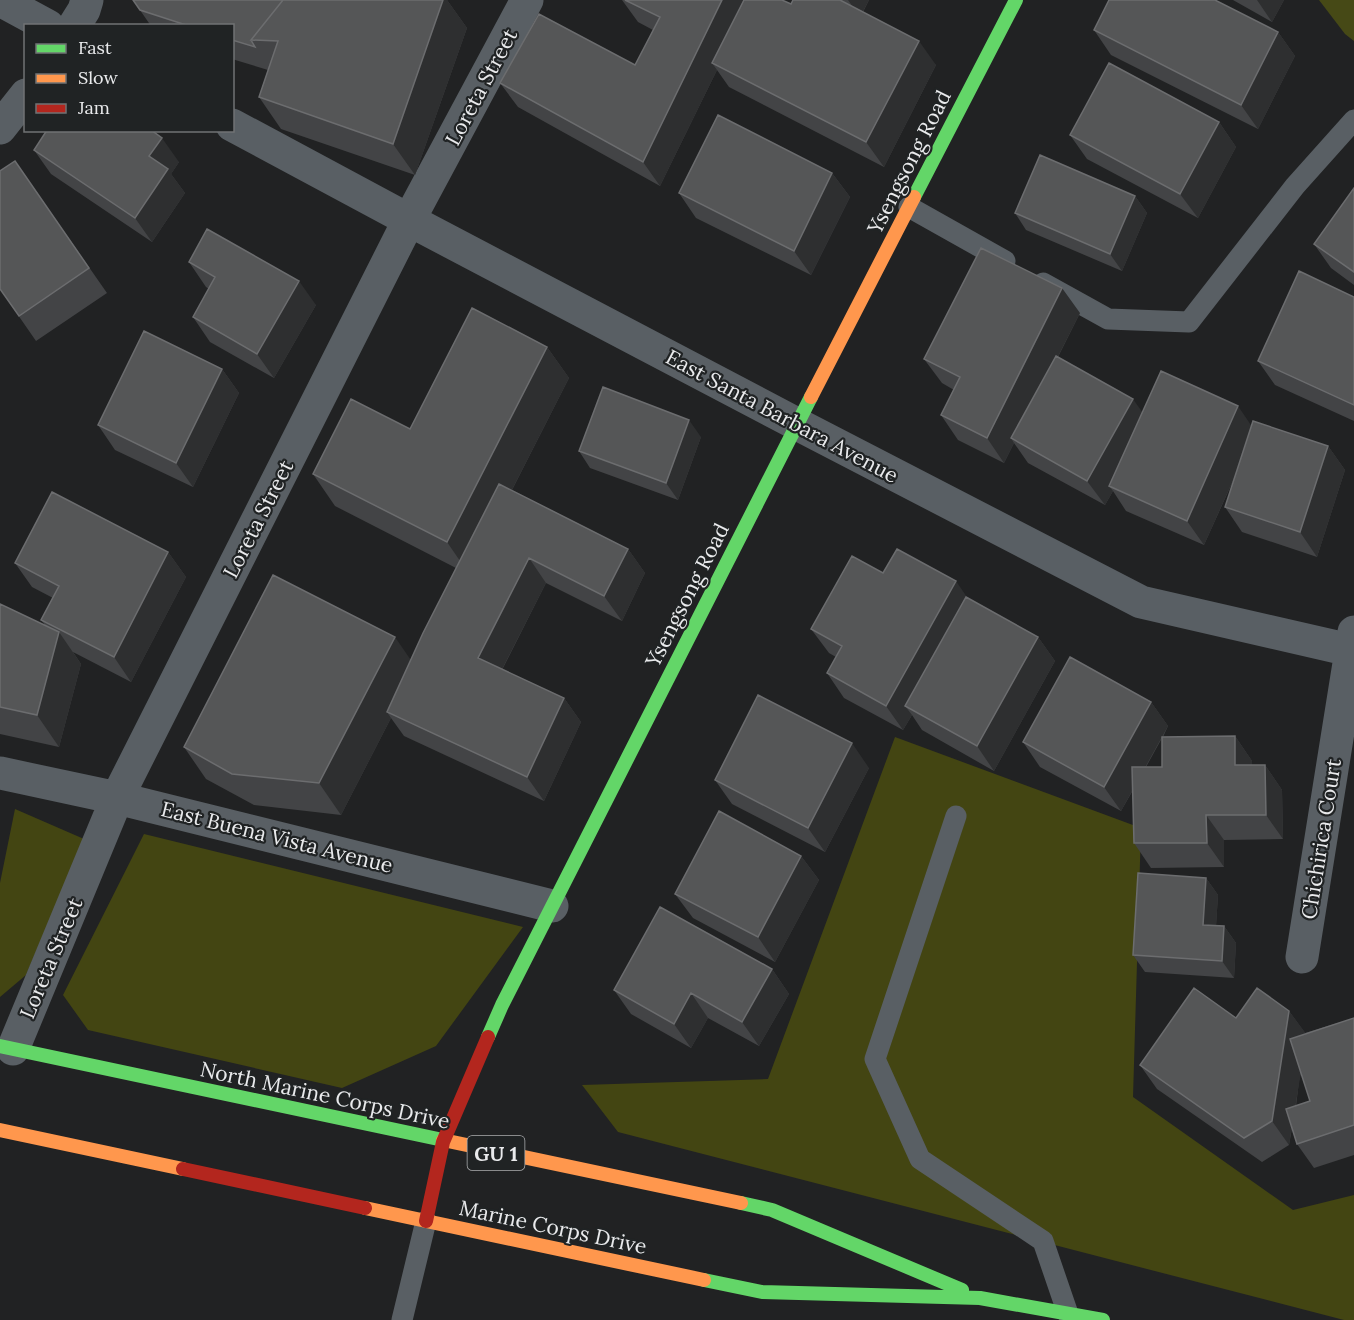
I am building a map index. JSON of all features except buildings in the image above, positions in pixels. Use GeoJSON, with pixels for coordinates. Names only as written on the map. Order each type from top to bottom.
{"type":"FeatureCollection","features":[{"type":"Feature","properties":{"kind":"main road","name":"Ysengsong Road"},"geometry":{"type":"LineString","coordinates":[[426,1221],[443,1142],[502,1005],[797,424],[1017,0]]}},
{"type":"Feature","properties":{"kind":"main road","name":"North Marine Corps Drive"},"geometry":{"type":"LineString","coordinates":[[6,1047],[443,1142],[772,1210],[980,1298]]}},
{"type":"Feature","properties":{"kind":"main road","name":"Marine Corps Drive"},"geometry":{"type":"LineString","coordinates":[[0,1130],[762,1292],[980,1298],[1103,1320]]}},
{"type":"Feature","properties":{"kind":"street"},"geometry":{"type":"LineString","coordinates":[[0,0],[44,24]]}},
{"type":"Feature","properties":{"kind":"street"},"geometry":{"type":"LineString","coordinates":[[75,24],[87,0]]}},
{"type":"Feature","properties":{"kind":"street","name":"Loreta Street"},"geometry":{"type":"LineString","coordinates":[[6,1047],[117,798],[409,220],[527,0]]}},
{"type":"Feature","properties":{"kind":"street"},"geometry":{"type":"LineString","coordinates":[[0,128],[24,98]]}},
{"type":"Feature","properties":{"kind":"street","name":"East Santa Barbara Avenue"},"geometry":{"type":"LineString","coordinates":[[234,126],[797,424],[1141,602],[1353,644]]}},
{"type":"Feature","properties":{"kind":"street","name":"Chichirica Court"},"geometry":{"type":"LineString","coordinates":[[1302,957],[1353,644]]}},
{"type":"Feature","properties":{"kind":"street","name":"East Buena Vista Avenue"},"geometry":{"type":"LineString","coordinates":[[0,773],[117,798],[552,906]]}},
{"type":"Feature","properties":{"kind":"lane"},"geometry":{"type":"LineString","coordinates":[[909,207],[1108,319],[1189,322],[1295,186],[1354,120]]}},
{"type":"Feature","properties":{"kind":"lane"},"geometry":{"type":"LineString","coordinates":[[956,816],[875,1059],[920,1159],[1043,1241],[1068,1314]]}},
{"type":"Feature","properties":{"kind":"lane"},"geometry":{"type":"LineString","coordinates":[[402,1320],[426,1221]]}},
{"type":"Feature","properties":{"kind":"shaded area"},"geometry":{"type":"Polygon","coordinates":[[[895,737],[1141,828],[1133,1097],[1293,1210],[1354,1195],[1354,1320],[1344,1320],[618,1132],[582,1085],[768,1079],[895,737]]]}},
{"type":"Feature","properties":{"kind":"shaded area"},"geometry":{"type":"Polygon","coordinates":[[[15,809],[84,839],[26,975],[0,997],[0,883],[15,809]]]}},
{"type":"Feature","properties":{"kind":"shaded area"},"geometry":{"type":"Polygon","coordinates":[[[144,834],[523,927],[436,1046],[342,1088],[88,1030],[63,995],[144,834]]]}},
{"type":"Feature","properties":{"kind":"green space"},"geometry":{"type":"Polygon","coordinates":[[[1319,0],[1354,0],[1354,41],[1345,34],[1319,0]]]}},
{"type":"Feature","properties":{"kind":"traffic: fast"},"geometry":{"type":"LineString","coordinates":[[914,197],[1016,0]]}},
{"type":"Feature","properties":{"kind":"traffic: fast"},"geometry":{"type":"LineString","coordinates":[[488,1037],[502,1005],[811,397]]}},
{"type":"Feature","properties":{"kind":"traffic: fast"},"geometry":{"type":"LineString","coordinates":[[0,1046],[443,1140]]}},
{"type":"Feature","properties":{"kind":"traffic: fast"},"geometry":{"type":"LineString","coordinates":[[741,1203],[772,1210],[962,1290]]}},
{"type":"Feature","properties":{"kind":"traffic: fast"},"geometry":{"type":"LineString","coordinates":[[704,1280],[762,1292],[980,1298],[1103,1320]]}},
{"type":"Feature","properties":{"kind":"traffic: slow"},"geometry":{"type":"LineString","coordinates":[[811,397],[914,197]]}},
{"type":"Feature","properties":{"kind":"traffic: slow"},"geometry":{"type":"LineString","coordinates":[[0,1130],[183,1169]]}},
{"type":"Feature","properties":{"kind":"traffic: slow"},"geometry":{"type":"LineString","coordinates":[[443,1140],[741,1203]]}},
{"type":"Feature","properties":{"kind":"traffic: slow"},"geometry":{"type":"LineString","coordinates":[[365,1208],[704,1280]]}},
{"type":"Feature","properties":{"kind":"traffic: jam"},"geometry":{"type":"LineString","coordinates":[[426,1221],[443,1142],[488,1037]]}},
{"type":"Feature","properties":{"kind":"traffic: jam"},"geometry":{"type":"LineString","coordinates":[[183,1169],[365,1208]]}}]}
